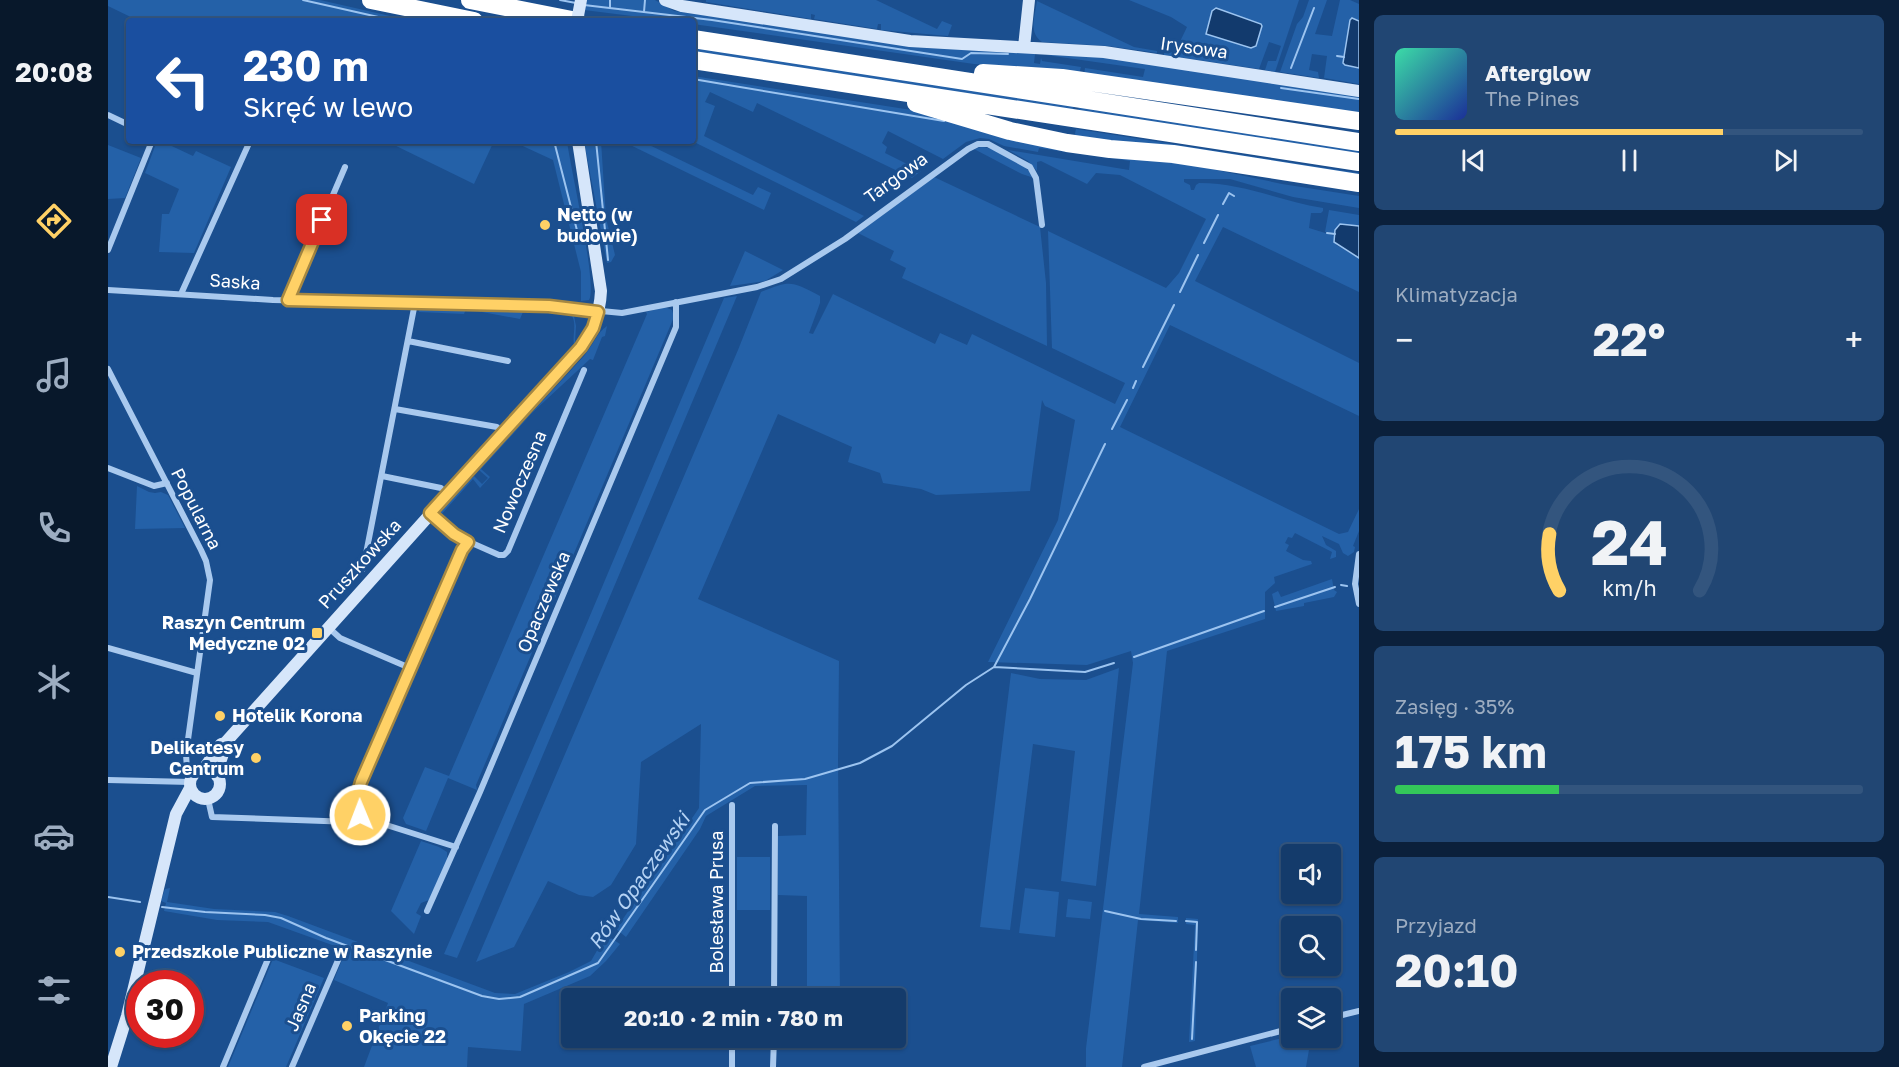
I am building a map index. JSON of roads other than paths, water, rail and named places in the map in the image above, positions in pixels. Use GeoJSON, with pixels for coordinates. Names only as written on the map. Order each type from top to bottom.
{"type":"FeatureCollection","features":[{"type":"Feature","properties":{"kind":"highway"},"geometry":{"type":"LineString","coordinates":[[371,0],[459,18]]}},
{"type":"Feature","properties":{"kind":"highway"},"geometry":{"type":"LineString","coordinates":[[470,0],[562,18]]}},
{"type":"Feature","properties":{"kind":"highway"},"geometry":{"type":"LineString","coordinates":[[696,39],[1359,142]]}},
{"type":"Feature","properties":{"kind":"highway"},"geometry":{"type":"LineString","coordinates":[[696,60],[1359,162]]}},
{"type":"Feature","properties":{"kind":"highway"},"geometry":{"type":"LineString","coordinates":[[900,70],[1062,78],[1359,121]]}},
{"type":"Feature","properties":{"kind":"highway"},"geometry":{"type":"LineString","coordinates":[[854,85],[1010,131],[1067,143],[1173,154],[1359,183]]}},
{"type":"Feature","properties":{"kind":"street"},"geometry":{"type":"LineString","coordinates":[[578,18],[581,0]]}},
{"type":"Feature","properties":{"kind":"street","name":"Irysowa"},"geometry":{"type":"LineString","coordinates":[[664,0],[682,6],[910,41],[1104,52],[1359,91]]}},
{"type":"Feature","properties":{"kind":"street"},"geometry":{"type":"LineString","coordinates":[[1024,47],[1029,0]]}},
{"type":"Feature","properties":{"kind":"street"},"geometry":{"type":"LineString","coordinates":[[108,115],[126,124]]}},
{"type":"Feature","properties":{"kind":"street"},"geometry":{"type":"LineString","coordinates":[[108,250],[151,144]]}},
{"type":"Feature","properties":{"kind":"street"},"geometry":{"type":"LineString","coordinates":[[181,294],[248,144]]}},
{"type":"Feature","properties":{"kind":"street","name":"Pruszkowska"},"geometry":{"type":"LineString","coordinates":[[111,1067],[127,1016],[176,814],[194,779],[221,744],[225,743],[581,347],[593,328],[601,297],[600,279],[578,144]]}},
{"type":"Feature","properties":{"kind":"street","name":"Targowa"},"geometry":{"type":"LineString","coordinates":[[676,302],[757,287],[781,279],[844,239],[970,147],[981,144],[988,144],[1027,164],[1034,171],[1042,225]]}},
{"type":"Feature","properties":{"kind":"street"},"geometry":{"type":"LineString","coordinates":[[288,300],[345,167]]}},
{"type":"Feature","properties":{"kind":"street","name":"Saska"},"geometry":{"type":"LineString","coordinates":[[108,290],[288,300],[549,306],[598,312]]}},
{"type":"Feature","properties":{"kind":"street"},"geometry":{"type":"LineString","coordinates":[[598,312],[622,313],[676,302]]}},
{"type":"Feature","properties":{"kind":"street","name":"Opaczewska"},"geometry":{"type":"LineString","coordinates":[[427,911],[676,327],[676,302]]}},
{"type":"Feature","properties":{"kind":"street"},"geometry":{"type":"LineString","coordinates":[[363,569],[415,303]]}},
{"type":"Feature","properties":{"kind":"street"},"geometry":{"type":"LineString","coordinates":[[408,341],[508,361]]}},
{"type":"Feature","properties":{"kind":"street","name":"Popularna"},"geometry":{"type":"LineString","coordinates":[[108,369],[204,555],[210,580],[186,759],[187,770],[194,779]]}},
{"type":"Feature","properties":{"kind":"street","name":"Nowoczesna"},"geometry":{"type":"LineString","coordinates":[[360,821],[359,787],[462,550],[468,542],[499,555],[506,553],[584,370]]}},
{"type":"Feature","properties":{"kind":"street"},"geometry":{"type":"LineString","coordinates":[[395,409],[497,427]]}},
{"type":"Feature","properties":{"kind":"street"},"geometry":{"type":"LineString","coordinates":[[108,468],[154,486],[166,483]]}},
{"type":"Feature","properties":{"kind":"street"},"geometry":{"type":"LineString","coordinates":[[382,477],[441,488]]}},
{"type":"Feature","properties":{"kind":"street"},"geometry":{"type":"LineString","coordinates":[[430,513],[454,534],[468,542]]}},
{"type":"Feature","properties":{"kind":"street"},"geometry":{"type":"LineString","coordinates":[[1359,554],[1355,584],[1359,604]]}},
{"type":"Feature","properties":{"kind":"street"},"geometry":{"type":"LineString","coordinates":[[327,627],[340,638],[410,668]]}},
{"type":"Feature","properties":{"kind":"street"},"geometry":{"type":"LineString","coordinates":[[108,648],[197,674]]}},
{"type":"Feature","properties":{"kind":"street","name":"Pruszkowska"},"geometry":{"type":"LineString","coordinates":[[217,776],[225,751],[225,743]]}},
{"type":"Feature","properties":{"kind":"street"},"geometry":{"type":"LineString","coordinates":[[108,780],[194,779],[212,772],[217,776],[218,790],[214,795],[189,807],[174,824]]}},
{"type":"Feature","properties":{"kind":"street"},"geometry":{"type":"LineString","coordinates":[[194,779],[194,795],[205,799],[212,817],[360,821],[387,824],[456,847]]}},
{"type":"Feature","properties":{"kind":"street","name":"Bolesława Prusa"},"geometry":{"type":"LineString","coordinates":[[732,805],[732,988]]}},
{"type":"Feature","properties":{"kind":"street"},"geometry":{"type":"LineString","coordinates":[[774,988],[775,826]]}},
{"type":"Feature","properties":{"kind":"street","name":"Jasna"},"geometry":{"type":"LineString","coordinates":[[292,1067],[339,958]]}},
{"type":"Feature","properties":{"kind":"street"},"geometry":{"type":"LineString","coordinates":[[223,1067],[267,959]]}},
{"type":"Feature","properties":{"kind":"street"},"geometry":{"type":"LineString","coordinates":[[1341,1015],[1359,1011]]}},
{"type":"Feature","properties":{"kind":"street"},"geometry":{"type":"LineString","coordinates":[[1144,1067],[1281,1031]]}},
{"type":"Feature","properties":{"kind":"street"},"geometry":{"type":"LineString","coordinates":[[732,1048],[732,1067]]}},
{"type":"Feature","properties":{"kind":"street"},"geometry":{"type":"LineString","coordinates":[[773,1067],[774,1048]]}},
{"type":"Feature","properties":{"kind":"waterway"},"geometry":{"type":"LineString","coordinates":[[303,0],[383,18]]}},
{"type":"Feature","properties":{"kind":"waterway"},"geometry":{"type":"LineString","coordinates":[[560,0],[576,3]]}},
{"type":"Feature","properties":{"kind":"waterway"},"geometry":{"type":"LineString","coordinates":[[610,0],[610,8]]}},
{"type":"Feature","properties":{"kind":"waterway"},"geometry":{"type":"LineString","coordinates":[[644,12],[645,0]]}},
{"type":"Feature","properties":{"kind":"waterway"},"geometry":{"type":"LineString","coordinates":[[584,5],[695,18]]}},
{"type":"Feature","properties":{"kind":"waterway"},"geometry":{"type":"LineString","coordinates":[[1291,68],[1314,8]]}},
{"type":"Feature","properties":{"kind":"waterway"},"geometry":{"type":"LineString","coordinates":[[696,18],[962,59],[971,53],[1008,54]]}},
{"type":"Feature","properties":{"kind":"waterway"},"geometry":{"type":"LineString","coordinates":[[1337,56],[1344,57]]}},
{"type":"Feature","properties":{"kind":"waterway"},"geometry":{"type":"LineString","coordinates":[[696,80],[740,87]]}},
{"type":"Feature","properties":{"kind":"waterway"},"geometry":{"type":"LineString","coordinates":[[740,87],[944,121]]}},
{"type":"Feature","properties":{"kind":"waterway"},"geometry":{"type":"LineString","coordinates":[[1281,88],[1359,99]]}},
{"type":"Feature","properties":{"kind":"waterway"},"geometry":{"type":"LineString","coordinates":[[555,144],[580,242]]}},
{"type":"Feature","properties":{"kind":"waterway"},"geometry":{"type":"LineString","coordinates":[[596,144],[608,260]]}},
{"type":"Feature","properties":{"kind":"waterway"},"geometry":{"type":"LineString","coordinates":[[1223,204],[1229,193],[1234,196]]}},
{"type":"Feature","properties":{"kind":"waterway"},"geometry":{"type":"LineString","coordinates":[[1204,243],[1218,215]]}},
{"type":"Feature","properties":{"kind":"waterway"},"geometry":{"type":"LineString","coordinates":[[1327,233],[1335,234]]}},
{"type":"Feature","properties":{"kind":"waterway"},"geometry":{"type":"LineString","coordinates":[[1180,292],[1198,255]]}},
{"type":"Feature","properties":{"kind":"waterway"},"geometry":{"type":"LineString","coordinates":[[1143,367],[1174,305]]}},
{"type":"Feature","properties":{"kind":"waterway"},"geometry":{"type":"LineString","coordinates":[[1133,388],[1136,381]]}},
{"type":"Feature","properties":{"kind":"waterway"},"geometry":{"type":"LineString","coordinates":[[1112,429],[1127,400]]}},
{"type":"Feature","properties":{"kind":"waterway"},"geometry":{"type":"LineString","coordinates":[[994,667],[1030,599],[1105,444]]}},
{"type":"Feature","properties":{"kind":"waterway","name":"Rów Opaczewski"},"geometry":{"type":"LineString","coordinates":[[1341,585],[1347,586]]}},
{"type":"Feature","properties":{"kind":"waterway","name":"Rów Opaczewski"},"geometry":{"type":"LineString","coordinates":[[1275,607],[1335,587]]}},
{"type":"Feature","properties":{"kind":"waterway","name":"Rów Opaczewski"},"geometry":{"type":"LineString","coordinates":[[1134,657],[1264,611]]}},
{"type":"Feature","properties":{"kind":"waterway","name":"Rów Opaczewski"},"geometry":{"type":"LineString","coordinates":[[162,907],[281,918],[326,938],[482,996],[499,999],[520,997],[598,963],[705,810],[750,783],[805,779],[860,763],[892,746],[966,685],[994,667],[1085,672],[1114,663]]}},
{"type":"Feature","properties":{"kind":"waterway","name":"Rów Opaczewski"},"geometry":{"type":"LineString","coordinates":[[108,897],[140,902]]}},
{"type":"Feature","properties":{"kind":"waterway"},"geometry":{"type":"LineString","coordinates":[[1105,911],[1141,919],[1176,921]]}},
{"type":"Feature","properties":{"kind":"waterway"},"geometry":{"type":"LineString","coordinates":[[1186,921],[1197,922],[1196,950]]}},
{"type":"Feature","properties":{"kind":"waterway"},"geometry":{"type":"LineString","coordinates":[[1192,1039],[1196,962]]}},
{"type":"Feature","properties":{"kind":"place","name":"Netto (w budowie)"},"geometry":{"type":"Point","coordinates":[545,225]}},
{"type":"Feature","properties":{"kind":"place","name":"Raszyn Centrum Medyczne 02"},"geometry":{"type":"Point","coordinates":[317,633]}},
{"type":"Feature","properties":{"kind":"place","name":"Hotelik Korona"},"geometry":{"type":"Point","coordinates":[220,716]}},
{"type":"Feature","properties":{"kind":"place","name":"Delikatesy Centrum"},"geometry":{"type":"Point","coordinates":[256,758]}},
{"type":"Feature","properties":{"kind":"place","name":"Przedszkole Publiczne w Raszynie"},"geometry":{"type":"Point","coordinates":[120,952]}},
{"type":"Feature","properties":{"kind":"place","name":"Parking Okęcie 22"},"geometry":{"type":"Point","coordinates":[347,1026]}}]}
